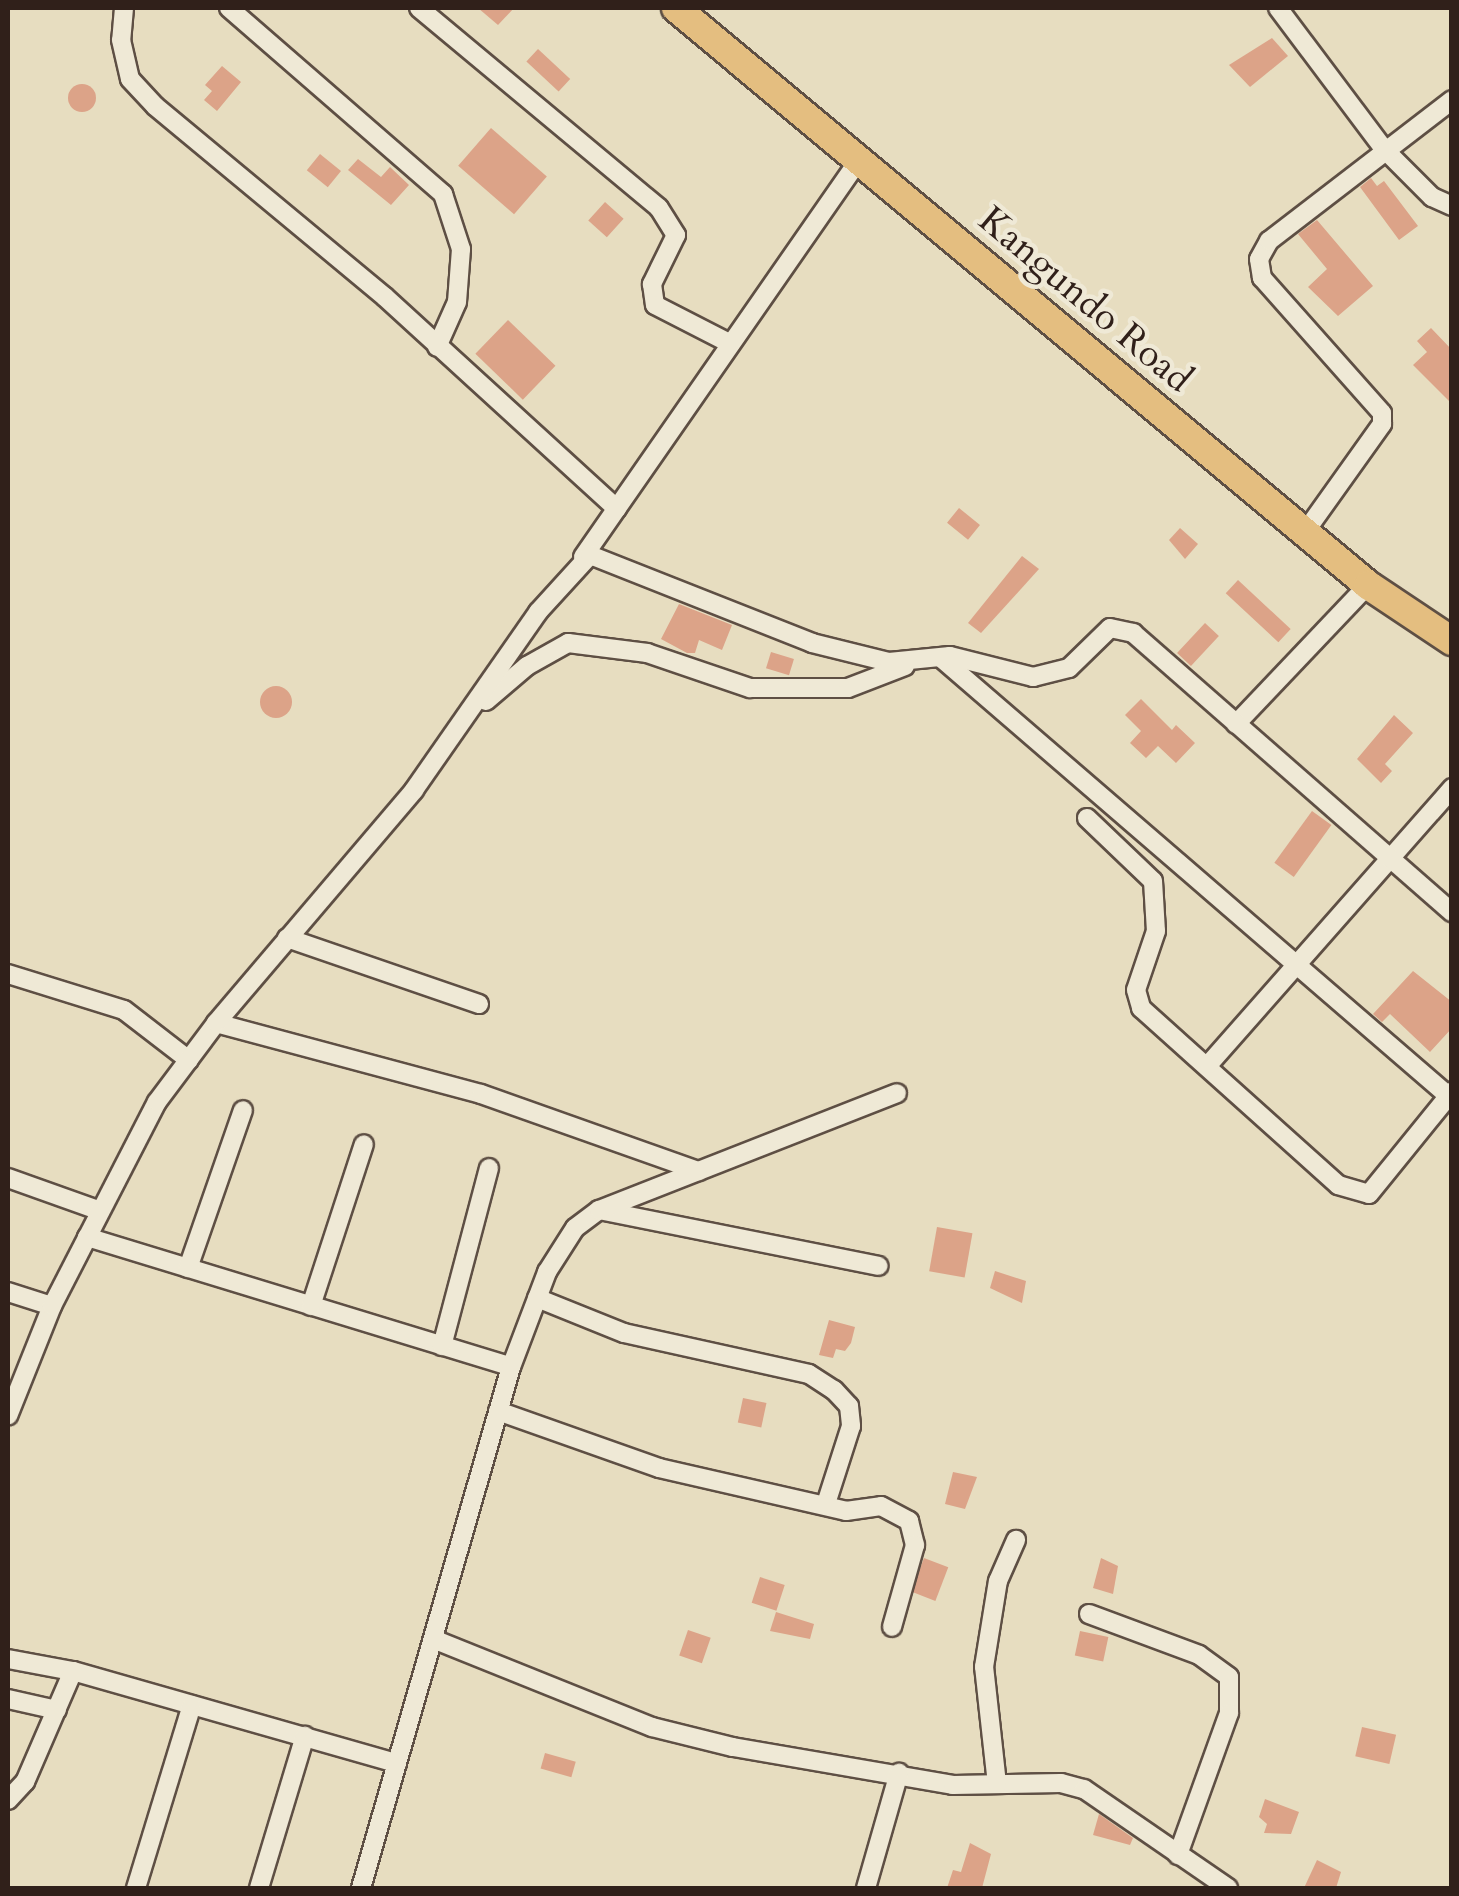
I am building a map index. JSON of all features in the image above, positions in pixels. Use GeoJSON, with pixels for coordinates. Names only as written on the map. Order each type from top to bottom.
{"type":"FeatureCollection","features":[{"type":"Feature","properties":{"kind":"highway","name":"Kangundo Road"},"geometry":{"type":"LineString","coordinates":[[676,8],[1368,585],[1452,641]]}},
{"type":"Feature","properties":{"kind":"street"},"geometry":{"type":"LineString","coordinates":[[124,8],[121,40],[130,78],[154,106],[437,347],[616,509]]}},
{"type":"Feature","properties":{"kind":"street"},"geometry":{"type":"LineString","coordinates":[[229,8],[443,194],[461,249],[457,302],[437,347]]}},
{"type":"Feature","properties":{"kind":"street"},"geometry":{"type":"LineString","coordinates":[[419,8],[659,208],[676,235],[652,284],[655,304],[732,344]]}},
{"type":"Feature","properties":{"kind":"street"},"geometry":{"type":"LineString","coordinates":[[1278,8],[1384,149],[1432,197],[1452,206]]}},
{"type":"Feature","properties":{"kind":"street"},"geometry":{"type":"LineString","coordinates":[[1305,532],[1382,424],[1382,414],[1262,278],[1258,259],[1269,241],[1452,100]]}},
{"type":"Feature","properties":{"kind":"street"},"geometry":{"type":"LineString","coordinates":[[8,1416],[52,1306],[98,1210],[189,1060],[216,1023],[383,828],[478,706],[538,612],[583,558],[859,160]]}},
{"type":"Feature","properties":{"kind":"street"},"geometry":{"type":"LineString","coordinates":[[583,558],[610,559],[845,654],[910,664]]}},
{"type":"Feature","properties":{"kind":"street"},"geometry":{"type":"LineString","coordinates":[[1236,724],[1368,585]]}},
{"type":"Feature","properties":{"kind":"street"},"geometry":{"type":"LineString","coordinates":[[478,706],[568,643],[647,653],[750,688],[848,688],[938,656],[1014,676],[1052,674],[1069,668],[1110,628],[1120,629],[1452,912]]}},
{"type":"Feature","properties":{"kind":"street"},"geometry":{"type":"LineString","coordinates":[[938,656],[1450,1095],[1368,1194],[1355,1194],[1137,1000],[1156,931],[1153,882],[1166,852]]}},
{"type":"Feature","properties":{"kind":"street"},"geometry":{"type":"LineString","coordinates":[[1209,1064],[1452,788]]}},
{"type":"Feature","properties":{"kind":"street"},"geometry":{"type":"LineString","coordinates":[[1087,818],[1153,882]]}},
{"type":"Feature","properties":{"kind":"street"},"geometry":{"type":"LineString","coordinates":[[288,938],[479,1004]]}},
{"type":"Feature","properties":{"kind":"street"},"geometry":{"type":"LineString","coordinates":[[8,974],[124,1010],[189,1060]]}},
{"type":"Feature","properties":{"kind":"street"},"geometry":{"type":"LineString","coordinates":[[216,1023],[480,1094],[699,1171]]}},
{"type":"Feature","properties":{"kind":"street"},"geometry":{"type":"LineString","coordinates":[[361,1888],[511,1366],[537,1298],[574,1228],[600,1210],[897,1092]]}},
{"type":"Feature","properties":{"kind":"street"},"geometry":{"type":"LineString","coordinates":[[188,1268],[243,1110]]}},
{"type":"Feature","properties":{"kind":"street"},"geometry":{"type":"LineString","coordinates":[[311,1306],[364,1144]]}},
{"type":"Feature","properties":{"kind":"street"},"geometry":{"type":"LineString","coordinates":[[442,1346],[489,1168]]}},
{"type":"Feature","properties":{"kind":"street"},"geometry":{"type":"LineString","coordinates":[[8,1178],[98,1210]]}},
{"type":"Feature","properties":{"kind":"street"},"geometry":{"type":"LineString","coordinates":[[600,1210],[878,1266]]}},
{"type":"Feature","properties":{"kind":"street"},"geometry":{"type":"LineString","coordinates":[[87,1237],[511,1366]]}},
{"type":"Feature","properties":{"kind":"street"},"geometry":{"type":"LineString","coordinates":[[8,1292],[52,1306]]}},
{"type":"Feature","properties":{"kind":"street"},"geometry":{"type":"LineString","coordinates":[[537,1298],[624,1333],[809,1374],[834,1390],[849,1406],[850,1426],[826,1504]]}},
{"type":"Feature","properties":{"kind":"street"},"geometry":{"type":"LineString","coordinates":[[498,1411],[658,1468],[846,1511],[881,1506],[908,1521],[915,1545],[892,1627]]}},
{"type":"Feature","properties":{"kind":"street"},"geometry":{"type":"LineString","coordinates":[[997,1784],[984,1667],[998,1581],[1016,1540]]}},
{"type":"Feature","properties":{"kind":"street"},"geometry":{"type":"LineString","coordinates":[[1089,1614],[1199,1656],[1230,1677],[1229,1714],[1178,1855]]}},
{"type":"Feature","properties":{"kind":"street"},"geometry":{"type":"LineString","coordinates":[[432,1639],[652,1728],[952,1785],[1084,1789],[1223,1888]]}},
{"type":"Feature","properties":{"kind":"street"},"geometry":{"type":"LineString","coordinates":[[8,1659],[73,1670],[397,1764]]}},
{"type":"Feature","properties":{"kind":"street"},"geometry":{"type":"LineString","coordinates":[[8,1800],[25,1782],[73,1670]]}},
{"type":"Feature","properties":{"kind":"street"},"geometry":{"type":"LineString","coordinates":[[8,1700],[57,1710]]}},
{"type":"Feature","properties":{"kind":"street"},"geometry":{"type":"LineString","coordinates":[[136,1888],[192,1705]]}},
{"type":"Feature","properties":{"kind":"street"},"geometry":{"type":"LineString","coordinates":[[260,1888],[305,1736]]}},
{"type":"Feature","properties":{"kind":"street"},"geometry":{"type":"LineString","coordinates":[[866,1888],[899,1773]]}},
{"type":"Feature","properties":{"kind":"building"},"geometry":{"type":"Polygon","coordinates":[[[478,8],[514,8],[498,25],[478,8]]]}},
{"type":"Feature","properties":{"kind":"building"},"geometry":{"type":"Polygon","coordinates":[[[1272,38],[1288,56],[1250,87],[1229,65],[1272,38]]]}},
{"type":"Feature","properties":{"kind":"building"},"geometry":{"type":"Polygon","coordinates":[[[538,49],[570,79],[559,91],[526,61],[538,49]]]}},
{"type":"Feature","properties":{"kind":"building"},"geometry":{"type":"Polygon","coordinates":[[[222,66],[241,82],[217,111],[204,100],[212,91],[205,85],[222,66]]]}},
{"type":"Feature","properties":{"kind":"building"},"geometry":{"type":"Polygon","coordinates":[[[82,84],[92,88],[96,98],[92,108],[82,112],[72,108],[68,98],[72,88],[82,84]]]}},
{"type":"Feature","properties":{"kind":"building"},"geometry":{"type":"Polygon","coordinates":[[[491,128],[547,177],[514,214],[458,166],[491,128]]]}},
{"type":"Feature","properties":{"kind":"building"},"geometry":{"type":"Polygon","coordinates":[[[320,154],[341,171],[328,187],[307,170],[320,154]]]}},
{"type":"Feature","properties":{"kind":"building"},"geometry":{"type":"Polygon","coordinates":[[[358,159],[381,177],[390,167],[409,185],[391,205],[348,170],[358,159]]]}},
{"type":"Feature","properties":{"kind":"building"},"geometry":{"type":"Polygon","coordinates":[[[1371,178],[1377,186],[1384,181],[1418,226],[1399,240],[1360,187],[1371,178]]]}},
{"type":"Feature","properties":{"kind":"building"},"geometry":{"type":"Polygon","coordinates":[[[605,202],[624,219],[607,237],[588,221],[605,202]]]}},
{"type":"Feature","properties":{"kind":"building"},"geometry":{"type":"Polygon","coordinates":[[[1317,220],[1373,286],[1338,316],[1308,287],[1327,269],[1298,234],[1317,220]]]}},
{"type":"Feature","properties":{"kind":"building"},"geometry":{"type":"Polygon","coordinates":[[[508,320],[555,366],[523,400],[475,354],[508,320]]]}},
{"type":"Feature","properties":{"kind":"building"},"geometry":{"type":"Polygon","coordinates":[[[1431,328],[1452,350],[1452,404],[1413,365],[1427,352],[1417,341],[1431,328]]]}},
{"type":"Feature","properties":{"kind":"building"},"geometry":{"type":"Polygon","coordinates":[[[959,508],[980,525],[968,540],[947,523],[959,508]]]}},
{"type":"Feature","properties":{"kind":"building"},"geometry":{"type":"Polygon","coordinates":[[[1180,528],[1198,544],[1185,559],[1169,540],[1180,528]]]}},
{"type":"Feature","properties":{"kind":"building"},"geometry":{"type":"Polygon","coordinates":[[[1022,556],[1039,569],[981,633],[968,623],[1022,556]]]}},
{"type":"Feature","properties":{"kind":"building"},"geometry":{"type":"Polygon","coordinates":[[[1238,580],[1291,629],[1278,642],[1226,593],[1238,580]]]}},
{"type":"Feature","properties":{"kind":"building"},"geometry":{"type":"Polygon","coordinates":[[[679,604],[732,625],[722,650],[699,640],[695,653],[687,653],[661,639],[679,604]]]}},
{"type":"Feature","properties":{"kind":"building"},"geometry":{"type":"Polygon","coordinates":[[[1205,623],[1219,636],[1191,666],[1177,653],[1205,623]]]}},
{"type":"Feature","properties":{"kind":"building"},"geometry":{"type":"Polygon","coordinates":[[[771,652],[794,659],[789,675],[766,668],[771,652]]]}},
{"type":"Feature","properties":{"kind":"building"},"geometry":{"type":"Polygon","coordinates":[[[276,686],[287,691],[292,702],[287,713],[276,718],[265,713],[260,702],[265,691],[276,686]]]}},
{"type":"Feature","properties":{"kind":"building"},"geometry":{"type":"Polygon","coordinates":[[[1141,699],[1172,730],[1176,725],[1195,743],[1176,763],[1158,746],[1146,758],[1130,743],[1141,731],[1125,715],[1141,699]]]}},
{"type":"Feature","properties":{"kind":"building"},"geometry":{"type":"Polygon","coordinates":[[[1394,715],[1413,733],[1385,764],[1392,771],[1381,783],[1357,759],[1394,715]]]}},
{"type":"Feature","properties":{"kind":"building"},"geometry":{"type":"Polygon","coordinates":[[[1312,811],[1331,825],[1294,877],[1274,863],[1312,811]]]}},
{"type":"Feature","properties":{"kind":"building"},"geometry":{"type":"Polygon","coordinates":[[[1413,971],[1452,1002],[1452,1028],[1430,1052],[1390,1014],[1382,1022],[1373,1014],[1413,971]]]}},
{"type":"Feature","properties":{"kind":"building"},"geometry":{"type":"Polygon","coordinates":[[[937,1227],[972,1233],[965,1278],[929,1271],[937,1227]]]}},
{"type":"Feature","properties":{"kind":"building"},"geometry":{"type":"Polygon","coordinates":[[[995,1271],[1026,1281],[1022,1303],[990,1288],[995,1271]]]}},
{"type":"Feature","properties":{"kind":"building"},"geometry":{"type":"Polygon","coordinates":[[[829,1320],[855,1327],[851,1343],[845,1351],[836,1349],[833,1358],[819,1355],[829,1320]]]}},
{"type":"Feature","properties":{"kind":"building"},"geometry":{"type":"Polygon","coordinates":[[[743,1398],[766,1403],[761,1427],[738,1422],[743,1398]]]}},
{"type":"Feature","properties":{"kind":"building"},"geometry":{"type":"Polygon","coordinates":[[[953,1472],[977,1477],[965,1509],[945,1504],[953,1472]]]}},
{"type":"Feature","properties":{"kind":"building"},"geometry":{"type":"Polygon","coordinates":[[[924,1558],[948,1567],[935,1601],[911,1592],[924,1558]]]}},
{"type":"Feature","properties":{"kind":"building"},"geometry":{"type":"Polygon","coordinates":[[[1101,1558],[1118,1566],[1113,1594],[1093,1588],[1101,1558]]]}},
{"type":"Feature","properties":{"kind":"building"},"geometry":{"type":"Polygon","coordinates":[[[760,1577],[785,1585],[776,1611],[752,1603],[760,1577]]]}},
{"type":"Feature","properties":{"kind":"building"},"geometry":{"type":"Polygon","coordinates":[[[776,1612],[814,1624],[810,1639],[770,1631],[776,1612]]]}},
{"type":"Feature","properties":{"kind":"building"},"geometry":{"type":"Polygon","coordinates":[[[688,1630],[711,1638],[702,1663],[679,1656],[688,1630]]]}},
{"type":"Feature","properties":{"kind":"building"},"geometry":{"type":"Polygon","coordinates":[[[1080,1631],[1108,1637],[1103,1661],[1075,1655],[1080,1631]]]}},
{"type":"Feature","properties":{"kind":"building"},"geometry":{"type":"Polygon","coordinates":[[[1362,1727],[1396,1735],[1389,1764],[1355,1756],[1362,1727]]]}},
{"type":"Feature","properties":{"kind":"building"},"geometry":{"type":"Polygon","coordinates":[[[545,1753],[576,1762],[571,1777],[541,1768],[545,1753]]]}},
{"type":"Feature","properties":{"kind":"building"},"geometry":{"type":"Polygon","coordinates":[[[1265,1799],[1299,1812],[1291,1834],[1264,1833],[1267,1824],[1259,1817],[1265,1799]]]}},
{"type":"Feature","properties":{"kind":"building"},"geometry":{"type":"Polygon","coordinates":[[[1099,1814],[1133,1838],[1130,1845],[1093,1835],[1099,1814]]]}},
{"type":"Feature","properties":{"kind":"building"},"geometry":{"type":"Polygon","coordinates":[[[970,1843],[991,1854],[982,1888],[947,1888],[953,1870],[961,1872],[970,1843]]]}},
{"type":"Feature","properties":{"kind":"building"},"geometry":{"type":"Polygon","coordinates":[[[1317,1860],[1341,1872],[1336,1888],[1304,1888],[1317,1860]]]}}]}
